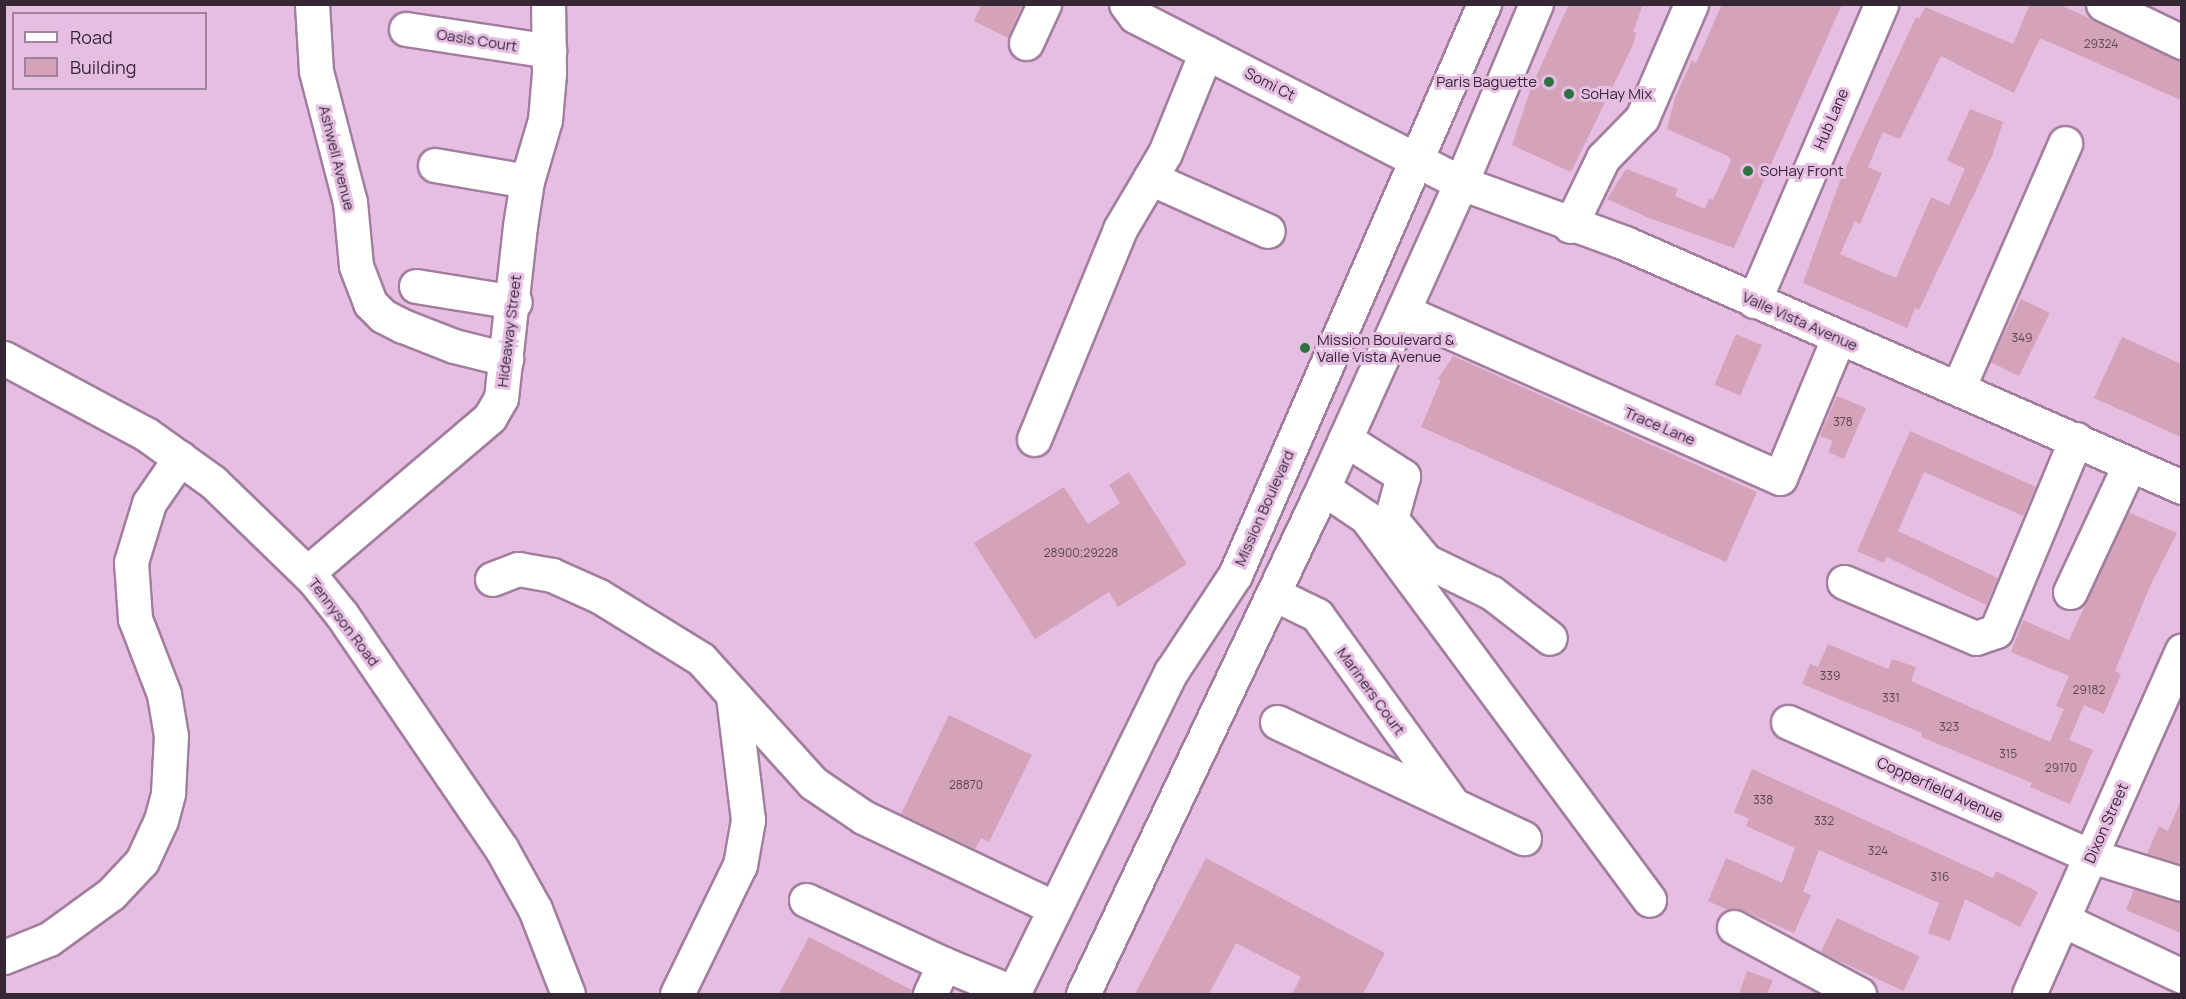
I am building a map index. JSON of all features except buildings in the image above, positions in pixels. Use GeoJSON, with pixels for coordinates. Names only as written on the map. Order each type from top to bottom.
{"type":"FeatureCollection","features":[{"type":"Feature","properties":{"kind":"street","name":"Ashwell Avenue"},"geometry":{"type":"LineString","coordinates":[[312,4],[316,71],[350,202],[357,266],[369,303],[382,316],[403,326],[454,346],[506,359]]}},
{"type":"Feature","properties":{"kind":"street","name":"Hideaway Street"},"geometry":{"type":"LineString","coordinates":[[307,573],[490,417],[501,398],[527,181],[545,120],[549,51],[548,4]]}},
{"type":"Feature","properties":{"kind":"street"},"geometry":{"type":"LineString","coordinates":[[1026,43],[1044,4]]}},
{"type":"Feature","properties":{"kind":"street","name":"Somi Ct"},"geometry":{"type":"LineString","coordinates":[[1126,4],[1135,16],[1161,16],[1206,52],[1378,138],[1416,161]]}},
{"type":"Feature","properties":{"kind":"street","name":"Mission Boulevard"},"geometry":{"type":"LineString","coordinates":[[1013,994],[1170,672],[1235,575],[1484,4]]}},
{"type":"Feature","properties":{"kind":"street"},"geometry":{"type":"LineString","coordinates":[[1083,994],[1323,488],[1461,183],[1536,4]]}},
{"type":"Feature","properties":{"kind":"street"},"geometry":{"type":"LineString","coordinates":[[1570,226],[1603,158],[1642,118],[1691,4]]}},
{"type":"Feature","properties":{"kind":"street","name":"Hub Lane"},"geometry":{"type":"LineString","coordinates":[[1754,301],[1881,4]]}},
{"type":"Feature","properties":{"kind":"street"},"geometry":{"type":"LineString","coordinates":[[2103,4],[2181,42]]}},
{"type":"Feature","properties":{"kind":"street","name":"Oasis Court"},"geometry":{"type":"LineString","coordinates":[[406,29],[549,51]]}},
{"type":"Feature","properties":{"kind":"street"},"geometry":{"type":"LineString","coordinates":[[1034,439],[1120,229],[1165,153],[1206,52]]}},
{"type":"Feature","properties":{"kind":"street"},"geometry":{"type":"LineString","coordinates":[[1959,386],[2065,143]]}},
{"type":"Feature","properties":{"kind":"street","name":"Valle Vista Avenue"},"geometry":{"type":"LineString","coordinates":[[1416,161],[1461,183],[1570,226],[1625,243],[1838,339],[1959,386],[2181,487]]}},
{"type":"Feature","properties":{"kind":"street"},"geometry":{"type":"LineString","coordinates":[[435,165],[527,181]]}},
{"type":"Feature","properties":{"kind":"street"},"geometry":{"type":"LineString","coordinates":[[1150,178],[1268,231]]}},
{"type":"Feature","properties":{"kind":"street"},"geometry":{"type":"LineString","coordinates":[[416,286],[514,302]]}},
{"type":"Feature","properties":{"kind":"street","name":"Trace Lane"},"geometry":{"type":"LineString","coordinates":[[1403,311],[1780,478],[1838,339]]}},
{"type":"Feature","properties":{"kind":"street","name":"Tennyson Road"},"geometry":{"type":"LineString","coordinates":[[4,358],[111,414],[180,458],[239,505],[307,573],[342,615],[501,848],[535,909],[568,994]]}},
{"type":"Feature","properties":{"kind":"street"},"geometry":{"type":"LineString","coordinates":[[1345,439],[1403,476],[1391,519],[1426,561],[1492,593],[1550,638]]}},
{"type":"Feature","properties":{"kind":"street"},"geometry":{"type":"LineString","coordinates":[[1844,582],[1976,638],[1996,631],[2076,439]]}},
{"type":"Feature","properties":{"kind":"street"},"geometry":{"type":"LineString","coordinates":[[4,957],[49,939],[111,894],[142,861],[161,820],[168,793],[171,736],[164,694],[135,619],[131,562],[149,503],[180,458]]}},
{"type":"Feature","properties":{"kind":"street"},"geometry":{"type":"LineString","coordinates":[[2070,592],[2130,464]]}},
{"type":"Feature","properties":{"kind":"street"},"geometry":{"type":"LineString","coordinates":[[1323,488],[1366,518],[1649,900]]}},
{"type":"Feature","properties":{"kind":"street"},"geometry":{"type":"LineString","coordinates":[[492,579],[518,569],[552,575],[598,596],[700,659],[813,783],[863,817],[1055,909]]}},
{"type":"Feature","properties":{"kind":"street","name":"Mariners Court"},"geometry":{"type":"LineString","coordinates":[[1274,594],[1317,615],[1453,804]]}},
{"type":"Feature","properties":{"kind":"street","name":"Dixon Street"},"geometry":{"type":"LineString","coordinates":[[2030,994],[2181,651]]}},
{"type":"Feature","properties":{"kind":"street"},"geometry":{"type":"LineString","coordinates":[[677,994],[740,865],[748,820],[733,696]]}},
{"type":"Feature","properties":{"kind":"street","name":"Mariners Court"},"geometry":{"type":"LineString","coordinates":[[1277,722],[1524,838]]}},
{"type":"Feature","properties":{"kind":"street","name":"Copperfield Avenue"},"geometry":{"type":"LineString","coordinates":[[1788,722],[2091,856],[2181,884]]}},
{"type":"Feature","properties":{"kind":"street"},"geometry":{"type":"LineString","coordinates":[[806,900],[1013,994]]}},
{"type":"Feature","properties":{"kind":"street"},"geometry":{"type":"LineString","coordinates":[[2063,920],[2181,976]]}},
{"type":"Feature","properties":{"kind":"street"},"geometry":{"type":"LineString","coordinates":[[1734,927],[1859,994]]}},
{"type":"Feature","properties":{"kind":"street"},"geometry":{"type":"LineString","coordinates":[[930,994],[944,964]]}},
{"type":"Feature","properties":{"kind":"place","name":"Paris Baguette"},"geometry":{"type":"Point","coordinates":[1549,82]}},
{"type":"Feature","properties":{"kind":"place","name":"SoHay Mix"},"geometry":{"type":"Point","coordinates":[1569,94]}},
{"type":"Feature","properties":{"kind":"place","name":"SoHay Front"},"geometry":{"type":"Point","coordinates":[1748,171]}},
{"type":"Feature","properties":{"kind":"place","name":"Mission Boulevard & Valle Vista Avenue"},"geometry":{"type":"Point","coordinates":[1305,348]}}]}
